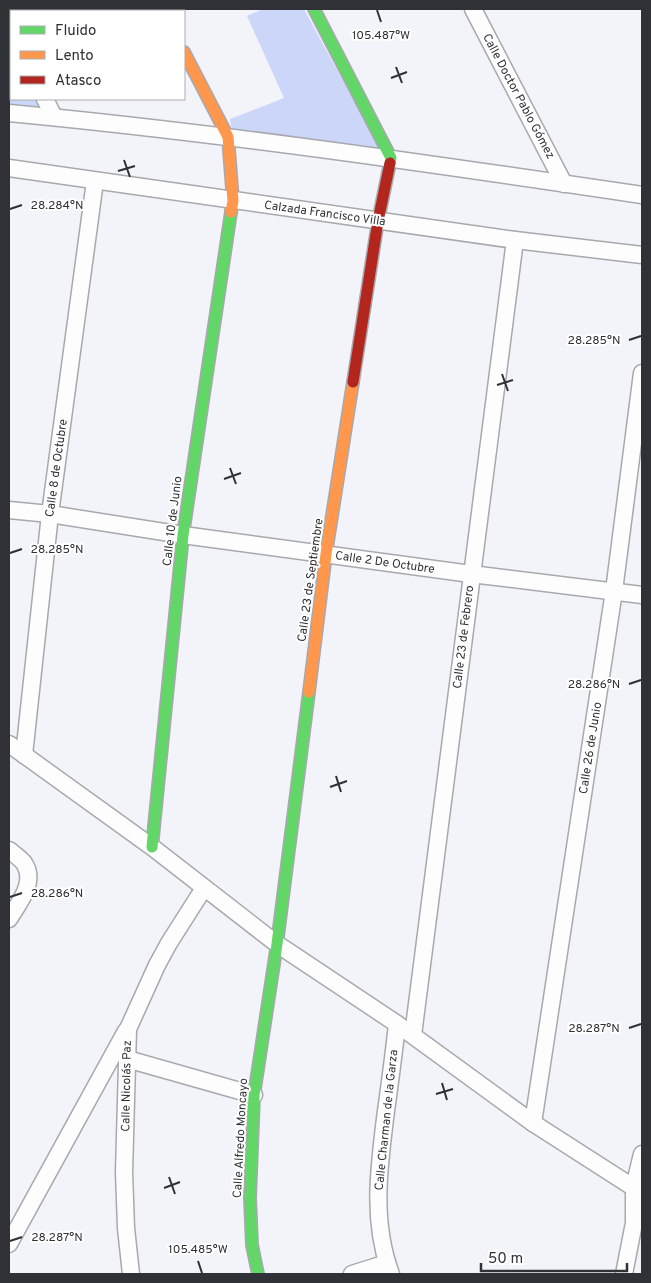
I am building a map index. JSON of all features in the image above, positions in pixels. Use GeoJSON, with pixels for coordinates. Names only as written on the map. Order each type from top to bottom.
{"type":"FeatureCollection","features":[{"type":"Feature","properties":{"kind":"street"},"geometry":{"type":"LineString","coordinates":[[314,9],[391,158]]}},
{"type":"Feature","properties":{"kind":"street","name":"Calle Doctor Pablo Gómez"},"geometry":{"type":"LineString","coordinates":[[473,9],[564,184]]}},
{"type":"Feature","properties":{"kind":"street"},"geometry":{"type":"LineString","coordinates":[[185,54],[228,137]]}},
{"type":"Feature","properties":{"kind":"street"},"geometry":{"type":"LineString","coordinates":[[46,100],[54,117]]}},
{"type":"Feature","properties":{"kind":"street"},"geometry":{"type":"LineString","coordinates":[[9,113],[228,137],[391,158],[642,195]]}},
{"type":"Feature","properties":{"kind":"street","name":"Calle 10 de Junio"},"geometry":{"type":"LineString","coordinates":[[152,847],[183,535],[232,201],[228,137]]}},
{"type":"Feature","properties":{"kind":"street","name":"Calle 23 de Septiembre"},"geometry":{"type":"LineString","coordinates":[[277,944],[326,554],[378,221],[391,158]]}},
{"type":"Feature","properties":{"kind":"street","name":"Calzada Francisco Villa"},"geometry":{"type":"LineString","coordinates":[[9,168],[95,182],[515,240],[642,255]]}},
{"type":"Feature","properties":{"kind":"street","name":"Calle 8 de Octubre"},"geometry":{"type":"LineString","coordinates":[[24,755],[50,514],[95,182]]}},
{"type":"Feature","properties":{"kind":"street","name":"Calle 23 de Febrero"},"geometry":{"type":"LineString","coordinates":[[412,1035],[515,240]]}},
{"type":"Feature","properties":{"kind":"street","name":"Calle 26 de Junio"},"geometry":{"type":"LineString","coordinates":[[533,1122],[614,591],[642,373]]}},
{"type":"Feature","properties":{"kind":"street","name":"Calle 2 De Octubre"},"geometry":{"type":"LineString","coordinates":[[9,510],[50,514],[183,535],[471,574],[642,595]]}},
{"type":"Feature","properties":{"kind":"street"},"geometry":{"type":"LineString","coordinates":[[9,744],[152,847],[277,944],[398,1024],[533,1122],[638,1190]]}},
{"type":"Feature","properties":{"kind":"street"},"geometry":{"type":"LineString","coordinates":[[9,850],[24,862],[29,878],[24,894],[9,919]]}},
{"type":"Feature","properties":{"kind":"street","name":"Calle Nicolás Paz"},"geometry":{"type":"LineString","coordinates":[[131,1274],[126,1228],[124,1172],[128,1029],[157,965],[204,888]]}},
{"type":"Feature","properties":{"kind":"street","name":"Calle Alfredo Moncayo"},"geometry":{"type":"LineString","coordinates":[[258,1274],[252,1245],[250,1198],[254,1095],[277,944]]}},
{"type":"Feature","properties":{"kind":"street","name":"Calle Charman de la Garza"},"geometry":{"type":"LineString","coordinates":[[389,1269],[380,1234],[377,1209],[381,1150],[398,1024]]}},
{"type":"Feature","properties":{"kind":"street"},"geometry":{"type":"LineString","coordinates":[[9,1244],[128,1029]]}},
{"type":"Feature","properties":{"kind":"street"},"geometry":{"type":"LineString","coordinates":[[127,1059],[254,1095]]}},
{"type":"Feature","properties":{"kind":"street"},"geometry":{"type":"LineString","coordinates":[[624,1274],[634,1223],[642,1154]]}},
{"type":"Feature","properties":{"kind":"street"},"geometry":{"type":"LineString","coordinates":[[352,1274],[389,1269]]}},
{"type":"Feature","properties":{"kind":"shaded area"},"geometry":{"type":"Polygon","coordinates":[[[263,9],[304,9],[380,149],[232,132],[230,119],[284,98],[247,16],[263,9]]]}},
{"type":"Feature","properties":{"kind":"shaded area"},"geometry":{"type":"Polygon","coordinates":[[[9,39],[10,100],[36,100],[40,108],[9,105],[9,39]]]}},
{"type":"Feature","properties":{"kind":"traffic: fast"},"geometry":{"type":"LineString","coordinates":[[314,9],[391,158],[390,163]]}},
{"type":"Feature","properties":{"kind":"traffic: fast"},"geometry":{"type":"LineString","coordinates":[[152,847],[183,535],[231,212]]}},
{"type":"Feature","properties":{"kind":"traffic: fast"},"geometry":{"type":"LineString","coordinates":[[258,1274],[252,1245],[250,1198],[254,1095],[277,944],[309,692]]}},
{"type":"Feature","properties":{"kind":"traffic: slow"},"geometry":{"type":"LineString","coordinates":[[185,54],[228,137],[233,201],[231,212]]}},
{"type":"Feature","properties":{"kind":"traffic: slow"},"geometry":{"type":"LineString","coordinates":[[309,692],[326,554],[353,382]]}},
{"type":"Feature","properties":{"kind":"traffic: jam"},"geometry":{"type":"LineString","coordinates":[[353,382],[378,221],[390,163]]}}]}
